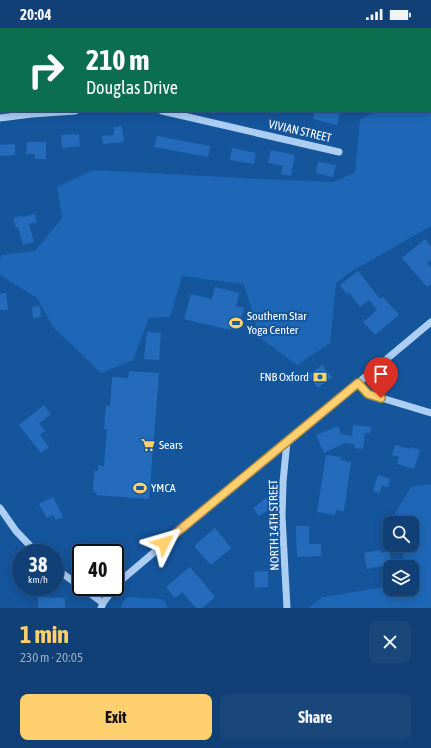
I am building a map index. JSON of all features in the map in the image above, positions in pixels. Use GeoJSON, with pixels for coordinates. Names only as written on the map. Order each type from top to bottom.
{"type":"FeatureCollection","features":[{"type":"Feature","properties":{"kind":"street"},"geometry":{"type":"LineString","coordinates":[[0,118],[61,112]]}},
{"type":"Feature","properties":{"kind":"street","name":"VIVIAN STREET"},"geometry":{"type":"LineString","coordinates":[[166,112],[339,152]]}},
{"type":"Feature","properties":{"kind":"street"},"geometry":{"type":"LineString","coordinates":[[64,575],[102,605],[119,582],[431,322]]}},
{"type":"Feature","properties":{"kind":"street"},"geometry":{"type":"LineString","coordinates":[[358,383],[368,394],[431,413]]}},
{"type":"Feature","properties":{"kind":"street","name":"NORTH 14TH STREET"},"geometry":{"type":"LineString","coordinates":[[287,608],[282,516],[283,482],[288,441]]}},
{"type":"Feature","properties":{"kind":"street"},"geometry":{"type":"LineString","coordinates":[[0,508],[16,531],[28,544]]}},
{"type":"Feature","properties":{"kind":"shaded area"},"geometry":{"type":"Polygon","coordinates":[[[376,112],[428,112],[431,114],[431,226],[352,271],[336,283],[330,343],[297,365],[260,338],[244,284],[182,276],[170,317],[149,318],[133,360],[101,373],[53,327],[37,298],[0,275],[1,255],[35,251],[62,218],[57,187],[93,170],[334,182],[355,172],[360,119],[376,112]]]}},
{"type":"Feature","properties":{"kind":"shaded area"},"geometry":{"type":"Polygon","coordinates":[[[431,484],[431,608],[308,608],[323,597],[383,587],[383,596],[419,596],[419,560],[403,560],[404,552],[419,552],[419,516],[396,516],[395,513],[411,487],[431,484]]]}},
{"type":"Feature","properties":{"kind":"shaded area"},"geometry":{"type":"Polygon","coordinates":[[[127,597],[161,599],[165,602],[168,608],[121,608],[122,603],[127,597]]]}},
{"type":"Feature","properties":{"kind":"building"},"geometry":{"type":"Polygon","coordinates":[[[315,112],[340,113],[337,125],[313,119],[315,112]]]}},
{"type":"Feature","properties":{"kind":"building"},"geometry":{"type":"Polygon","coordinates":[[[122,126],[124,142],[103,144],[102,136],[114,135],[114,127],[122,126]]]}},
{"type":"Feature","properties":{"kind":"building"},"geometry":{"type":"Polygon","coordinates":[[[79,134],[80,146],[62,148],[61,135],[79,134]]]}},
{"type":"Feature","properties":{"kind":"building"},"geometry":{"type":"Polygon","coordinates":[[[157,136],[210,146],[208,157],[154,147],[157,136]]]}},
{"type":"Feature","properties":{"kind":"building"},"geometry":{"type":"Polygon","coordinates":[[[27,142],[46,142],[46,159],[35,159],[35,154],[26,154],[27,142]]]}},
{"type":"Feature","properties":{"kind":"building"},"geometry":{"type":"Polygon","coordinates":[[[15,144],[15,155],[0,156],[0,145],[15,144]]]}},
{"type":"Feature","properties":{"kind":"building"},"geometry":{"type":"Polygon","coordinates":[[[232,148],[256,153],[254,164],[230,160],[232,148]]]}},
{"type":"Feature","properties":{"kind":"building"},"geometry":{"type":"Polygon","coordinates":[[[271,150],[295,155],[291,176],[281,174],[283,166],[268,163],[271,150]]]}},
{"type":"Feature","properties":{"kind":"building"},"geometry":{"type":"Polygon","coordinates":[[[318,162],[336,165],[333,177],[316,173],[318,162]]]}},
{"type":"Feature","properties":{"kind":"building"},"geometry":{"type":"Polygon","coordinates":[[[35,214],[37,222],[29,224],[34,242],[23,245],[18,227],[16,228],[13,218],[35,214]]]}},
{"type":"Feature","properties":{"kind":"building"},"geometry":{"type":"Polygon","coordinates":[[[425,239],[431,247],[431,260],[427,263],[431,268],[431,284],[427,287],[402,258],[425,239]]]}},
{"type":"Feature","properties":{"kind":"building"},"geometry":{"type":"Polygon","coordinates":[[[358,271],[380,299],[383,297],[399,315],[375,335],[363,322],[377,310],[369,300],[360,307],[349,292],[347,294],[340,285],[358,271]]]}},
{"type":"Feature","properties":{"kind":"building"},"geometry":{"type":"Polygon","coordinates":[[[215,287],[239,293],[236,306],[244,308],[239,328],[232,327],[231,330],[184,319],[191,294],[212,299],[215,287]]]}},
{"type":"Feature","properties":{"kind":"building"},"geometry":{"type":"Polygon","coordinates":[[[6,293],[8,310],[0,310],[0,294],[6,293]]]}},
{"type":"Feature","properties":{"kind":"building"},"geometry":{"type":"Polygon","coordinates":[[[40,306],[41,317],[33,318],[32,307],[40,306]]]}},
{"type":"Feature","properties":{"kind":"building"},"geometry":{"type":"Polygon","coordinates":[[[147,332],[161,333],[159,360],[144,359],[147,332]]]}},
{"type":"Feature","properties":{"kind":"building","name":"FNB Oxford"},"geometry":{"type":"Polygon","coordinates":[[[322,365],[332,377],[318,388],[308,376],[322,365]]]}},
{"type":"Feature","properties":{"kind":"building"},"geometry":{"type":"Polygon","coordinates":[[[129,371],[159,373],[149,499],[96,495],[97,493],[93,492],[94,471],[98,471],[98,465],[104,466],[107,429],[104,429],[106,406],[110,406],[112,377],[128,378],[129,371]]]}},
{"type":"Feature","properties":{"kind":"building"},"geometry":{"type":"Polygon","coordinates":[[[44,405],[51,414],[39,423],[45,431],[40,435],[49,447],[41,453],[19,425],[44,405]]]}},
{"type":"Feature","properties":{"kind":"building"},"geometry":{"type":"Polygon","coordinates":[[[353,425],[371,427],[370,433],[365,433],[363,449],[354,448],[355,444],[345,443],[324,453],[316,435],[338,426],[341,434],[352,436],[353,425]]]}},
{"type":"Feature","properties":{"kind":"building"},"geometry":{"type":"Polygon","coordinates":[[[395,445],[420,450],[414,469],[397,464],[399,457],[392,455],[395,445]]]}},
{"type":"Feature","properties":{"kind":"building"},"geometry":{"type":"Polygon","coordinates":[[[326,455],[341,457],[341,460],[351,462],[344,511],[336,510],[335,515],[317,512],[326,455]]]}},
{"type":"Feature","properties":{"kind":"building"},"geometry":{"type":"Polygon","coordinates":[[[378,475],[390,479],[388,487],[382,485],[380,493],[373,491],[378,475]]]}},
{"type":"Feature","properties":{"kind":"building"},"geometry":{"type":"Polygon","coordinates":[[[53,497],[63,517],[56,520],[53,515],[47,518],[39,504],[53,497]]]}},
{"type":"Feature","properties":{"kind":"building"},"geometry":{"type":"Polygon","coordinates":[[[266,498],[272,507],[259,516],[253,508],[266,498]]]}},
{"type":"Feature","properties":{"kind":"building"},"geometry":{"type":"Polygon","coordinates":[[[296,526],[309,526],[309,544],[321,544],[321,556],[297,557],[296,526]]]}},
{"type":"Feature","properties":{"kind":"building"},"geometry":{"type":"Polygon","coordinates":[[[215,528],[231,548],[211,565],[194,546],[215,528]]]}},
{"type":"Feature","properties":{"kind":"building"},"geometry":{"type":"Polygon","coordinates":[[[380,550],[381,553],[389,552],[391,560],[383,560],[383,566],[367,569],[364,553],[380,550]]]}},
{"type":"Feature","properties":{"kind":"building"},"geometry":{"type":"Polygon","coordinates":[[[190,567],[215,597],[202,608],[196,608],[182,592],[175,598],[166,587],[190,567]]]}},
{"type":"Feature","properties":{"kind":"building"},"geometry":{"type":"Polygon","coordinates":[[[268,571],[268,587],[255,588],[254,572],[268,571]]]}},
{"type":"Feature","properties":{"kind":"building"},"geometry":{"type":"Polygon","coordinates":[[[38,597],[65,598],[65,608],[38,608],[38,597]]]}},
{"type":"Feature","properties":{"kind":"place","name":"Southern Star Yoga Center"},"geometry":{"type":"Point","coordinates":[236,323]}},
{"type":"Feature","properties":{"kind":"place","name":"FNB Oxford"},"geometry":{"type":"Point","coordinates":[320,377]}},
{"type":"Feature","properties":{"kind":"place","name":"Sears"},"geometry":{"type":"Point","coordinates":[148,445]}},
{"type":"Feature","properties":{"kind":"place","name":"YMCA"},"geometry":{"type":"Point","coordinates":[140,488]}},
{"type":"Feature","properties":{"kind":"route"},"geometry":{"type":"LineString","coordinates":[[164,543],[358,383],[368,394],[381,398]]}}]}
